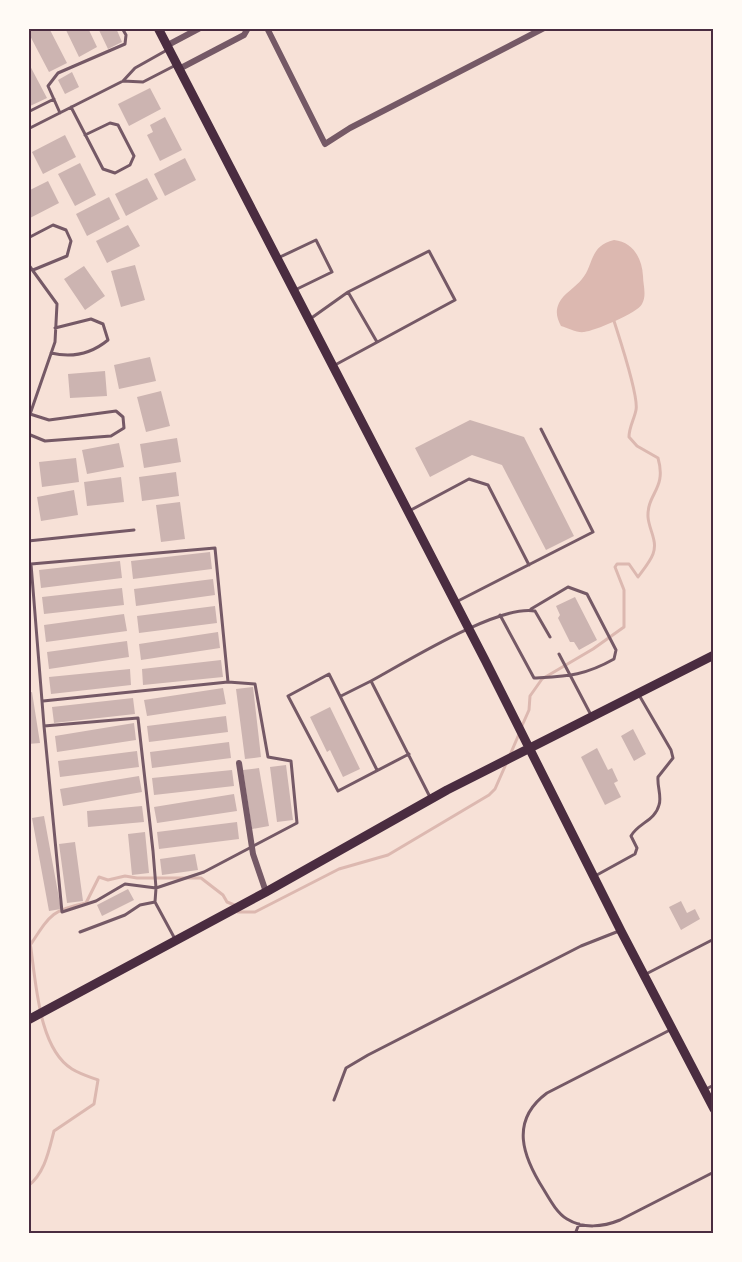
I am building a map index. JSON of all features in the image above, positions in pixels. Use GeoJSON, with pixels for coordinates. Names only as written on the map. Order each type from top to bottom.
{"type":"FeatureCollection","features":[{"type":"Feature","properties":{"kind":"main road"},"geometry":{"type":"LineString","coordinates":[[158,28],[530,747],[621,931],[714,1109]]}},
{"type":"Feature","properties":{"kind":"main road"},"geometry":{"type":"LineString","coordinates":[[28,1020],[266,892],[431,799],[714,655]]}},
{"type":"Feature","properties":{"kind":"street"},"geometry":{"type":"LineString","coordinates":[[167,47],[200,28]]}},
{"type":"Feature","properties":{"kind":"street"},"geometry":{"type":"LineString","coordinates":[[178,67],[243,35],[248,28]]}},
{"type":"Feature","properties":{"kind":"street"},"geometry":{"type":"LineString","coordinates":[[267,28],[325,144],[350,128],[544,28]]}},
{"type":"Feature","properties":{"kind":"street"},"geometry":{"type":"LineString","coordinates":[[238,763],[251,847],[266,892]]}},
{"type":"Feature","properties":{"kind":"lane"},"geometry":{"type":"LineString","coordinates":[[60,112],[48,86],[58,74],[125,44],[126,35],[122,28]]}},
{"type":"Feature","properties":{"kind":"lane"},"geometry":{"type":"LineString","coordinates":[[28,129],[123,81],[135,68],[167,47]]}},
{"type":"Feature","properties":{"kind":"lane"},"geometry":{"type":"LineString","coordinates":[[123,81],[143,82],[178,67]]}},
{"type":"Feature","properties":{"kind":"lane"},"geometry":{"type":"LineString","coordinates":[[28,112],[54,99]]}},
{"type":"Feature","properties":{"kind":"lane"},"geometry":{"type":"LineString","coordinates":[[71,107],[85,135],[103,169],[115,172],[130,165],[134,156],[118,125],[110,123],[85,135]]}},
{"type":"Feature","properties":{"kind":"lane"},"geometry":{"type":"LineString","coordinates":[[28,238],[53,225],[66,230],[71,241],[67,256],[33,270]]}},
{"type":"Feature","properties":{"kind":"lane"},"geometry":{"type":"LineString","coordinates":[[276,259],[316,240],[332,272],[293,291]]}},
{"type":"Feature","properties":{"kind":"lane"},"geometry":{"type":"LineString","coordinates":[[308,320],[348,292],[429,251],[455,300],[332,367]]}},
{"type":"Feature","properties":{"kind":"lane"},"geometry":{"type":"LineString","coordinates":[[28,264],[57,304],[55,342],[28,420]]}},
{"type":"Feature","properties":{"kind":"lane"},"geometry":{"type":"LineString","coordinates":[[348,292],[378,342]]}},
{"type":"Feature","properties":{"kind":"lane"},"geometry":{"type":"LineString","coordinates":[[51,353],[66,356],[96,350],[108,340],[103,324],[91,319],[55,328]]}},
{"type":"Feature","properties":{"kind":"lane"},"geometry":{"type":"LineString","coordinates":[[28,434],[45,441],[111,436],[124,428],[123,417],[116,411],[49,420],[30,414]]}},
{"type":"Feature","properties":{"kind":"lane"},"geometry":{"type":"LineString","coordinates":[[455,603],[593,532],[541,429]]}},
{"type":"Feature","properties":{"kind":"lane"},"geometry":{"type":"LineString","coordinates":[[408,512],[470,479],[488,484],[529,565]]}},
{"type":"Feature","properties":{"kind":"lane"},"geometry":{"type":"LineString","coordinates":[[28,542],[134,530]]}},
{"type":"Feature","properties":{"kind":"lane"},"geometry":{"type":"LineString","coordinates":[[43,701],[228,682],[255,684],[268,757],[291,761],[297,823],[204,872],[156,888],[125,884],[96,901],[62,912],[44,726],[31,564],[215,548],[228,682]]}},
{"type":"Feature","properties":{"kind":"lane"},"geometry":{"type":"LineString","coordinates":[[341,697],[468,629],[500,615],[530,610],[568,587],[587,594],[616,650],[614,659],[594,670],[534,678],[500,615]]}},
{"type":"Feature","properties":{"kind":"lane"},"geometry":{"type":"LineString","coordinates":[[530,610],[537,613],[550,637]]}},
{"type":"Feature","properties":{"kind":"lane"},"geometry":{"type":"LineString","coordinates":[[560,654],[591,716]]}},
{"type":"Feature","properties":{"kind":"lane"},"geometry":{"type":"LineString","coordinates":[[377,770],[329,674],[288,696],[339,791],[409,754]]}},
{"type":"Feature","properties":{"kind":"lane"},"geometry":{"type":"LineString","coordinates":[[371,681],[431,799]]}},
{"type":"Feature","properties":{"kind":"lane"},"geometry":{"type":"LineString","coordinates":[[594,877],[635,854],[637,848],[631,836],[633,831],[655,816],[660,803],[658,777],[673,758],[671,750],[638,693]]}},
{"type":"Feature","properties":{"kind":"lane"},"geometry":{"type":"LineString","coordinates":[[44,726],[138,718],[156,888],[155,902],[176,941]]}},
{"type":"Feature","properties":{"kind":"lane"},"geometry":{"type":"LineString","coordinates":[[80,932],[125,915],[146,902],[155,902]]}},
{"type":"Feature","properties":{"kind":"lane"},"geometry":{"type":"LineString","coordinates":[[334,1100],[346,1068],[368,1055],[580,946],[621,931]]}},
{"type":"Feature","properties":{"kind":"lane"},"geometry":{"type":"LineString","coordinates":[[644,975],[714,939]]}},
{"type":"Feature","properties":{"kind":"lane"},"geometry":{"type":"LineString","coordinates":[[672,1029],[548,1093],[539,1100],[529,1114],[524,1130],[523,1140],[528,1159],[536,1177],[561,1214],[567,1220],[589,1226],[613,1223],[714,1172]]}},
{"type":"Feature","properties":{"kind":"lane"},"geometry":{"type":"LineString","coordinates":[[704,1090],[714,1085]]}},
{"type":"Feature","properties":{"kind":"lane"},"geometry":{"type":"LineString","coordinates":[[575,1233],[579,1224]]}},
{"type":"Feature","properties":{"kind":"shaded area"},"geometry":{"type":"Polygon","coordinates":[[[614,240],[621,241],[631,248],[641,263],[644,290],[642,304],[625,317],[589,331],[578,332],[561,326],[557,312],[561,300],[586,274],[596,251],[614,240]]]}},
{"type":"Feature","properties":{"kind":"building"},"geometry":{"type":"Polygon","coordinates":[[[28,28],[49,28],[67,63],[49,72],[28,28]]]}},
{"type":"Feature","properties":{"kind":"building"},"geometry":{"type":"Polygon","coordinates":[[[65,28],[88,28],[97,47],[79,57],[65,28]]]}},
{"type":"Feature","properties":{"kind":"building"},"geometry":{"type":"Polygon","coordinates":[[[98,28],[116,28],[122,42],[108,49],[98,28]]]}},
{"type":"Feature","properties":{"kind":"building"},"geometry":{"type":"Polygon","coordinates":[[[28,62],[47,98],[28,107],[28,62]]]}},
{"type":"Feature","properties":{"kind":"building"},"geometry":{"type":"Polygon","coordinates":[[[72,72],[79,87],[65,94],[58,80],[72,72]]]}},
{"type":"Feature","properties":{"kind":"building"},"geometry":{"type":"Polygon","coordinates":[[[150,88],[161,109],[129,126],[118,104],[150,88]]]}},
{"type":"Feature","properties":{"kind":"building"},"geometry":{"type":"Polygon","coordinates":[[[165,117],[182,150],[160,161],[147,135],[153,132],[150,125],[165,117]]]}},
{"type":"Feature","properties":{"kind":"building"},"geometry":{"type":"Polygon","coordinates":[[[65,135],[76,157],[43,174],[32,152],[65,135]]]}},
{"type":"Feature","properties":{"kind":"building"},"geometry":{"type":"Polygon","coordinates":[[[185,158],[196,180],[165,196],[154,174],[185,158]]]}},
{"type":"Feature","properties":{"kind":"building"},"geometry":{"type":"Polygon","coordinates":[[[80,163],[96,195],[75,206],[58,174],[80,163]]]}},
{"type":"Feature","properties":{"kind":"building"},"geometry":{"type":"Polygon","coordinates":[[[147,178],[158,199],[126,216],[115,194],[147,178]]]}},
{"type":"Feature","properties":{"kind":"building"},"geometry":{"type":"Polygon","coordinates":[[[48,181],[59,203],[28,219],[28,191],[48,181]]]}},
{"type":"Feature","properties":{"kind":"building"},"geometry":{"type":"Polygon","coordinates":[[[109,197],[120,219],[87,236],[76,214],[109,197]]]}},
{"type":"Feature","properties":{"kind":"building"},"geometry":{"type":"Polygon","coordinates":[[[128,225],[140,246],[107,263],[96,241],[128,225]]]}},
{"type":"Feature","properties":{"kind":"building"},"geometry":{"type":"Polygon","coordinates":[[[135,265],[145,300],[121,307],[111,271],[135,265]]]}},
{"type":"Feature","properties":{"kind":"building"},"geometry":{"type":"Polygon","coordinates":[[[84,266],[105,296],[85,310],[64,279],[84,266]]]}},
{"type":"Feature","properties":{"kind":"building"},"geometry":{"type":"Polygon","coordinates":[[[150,357],[156,381],[119,389],[114,365],[150,357]]]}},
{"type":"Feature","properties":{"kind":"building"},"geometry":{"type":"Polygon","coordinates":[[[105,371],[107,396],[70,398],[68,374],[105,371]]]}},
{"type":"Feature","properties":{"kind":"building"},"geometry":{"type":"Polygon","coordinates":[[[161,391],[170,426],[146,432],[137,397],[161,391]]]}},
{"type":"Feature","properties":{"kind":"building"},"geometry":{"type":"Polygon","coordinates":[[[470,420],[524,437],[574,536],[546,550],[502,465],[472,455],[430,477],[415,448],[470,420]]]}},
{"type":"Feature","properties":{"kind":"building"},"geometry":{"type":"Polygon","coordinates":[[[177,438],[181,462],[144,468],[140,444],[177,438]]]}},
{"type":"Feature","properties":{"kind":"building"},"geometry":{"type":"Polygon","coordinates":[[[119,443],[124,467],[87,474],[82,450],[119,443]]]}},
{"type":"Feature","properties":{"kind":"building"},"geometry":{"type":"Polygon","coordinates":[[[76,458],[79,482],[42,487],[39,462],[76,458]]]}},
{"type":"Feature","properties":{"kind":"building"},"geometry":{"type":"Polygon","coordinates":[[[176,472],[179,496],[142,501],[139,477],[176,472]]]}},
{"type":"Feature","properties":{"kind":"building"},"geometry":{"type":"Polygon","coordinates":[[[121,477],[124,502],[87,506],[84,482],[121,477]]]}},
{"type":"Feature","properties":{"kind":"building"},"geometry":{"type":"Polygon","coordinates":[[[74,490],[78,515],[41,521],[37,497],[74,490]]]}},
{"type":"Feature","properties":{"kind":"building"},"geometry":{"type":"Polygon","coordinates":[[[180,502],[185,539],[161,542],[156,505],[180,502]]]}},
{"type":"Feature","properties":{"kind":"building"},"geometry":{"type":"Polygon","coordinates":[[[210,552],[212,569],[133,579],[131,561],[210,552]]]}},
{"type":"Feature","properties":{"kind":"building"},"geometry":{"type":"Polygon","coordinates":[[[120,561],[122,578],[41,588],[39,570],[120,561]]]}},
{"type":"Feature","properties":{"kind":"building"},"geometry":{"type":"Polygon","coordinates":[[[213,579],[215,595],[136,606],[134,589],[213,579]]]}},
{"type":"Feature","properties":{"kind":"building"},"geometry":{"type":"Polygon","coordinates":[[[122,588],[124,605],[44,614],[42,597],[122,588]]]}},
{"type":"Feature","properties":{"kind":"building"},"geometry":{"type":"Polygon","coordinates":[[[575,597],[597,640],[579,650],[574,642],[570,642],[558,618],[560,615],[556,606],[575,597]]]}},
{"type":"Feature","properties":{"kind":"building"},"geometry":{"type":"Polygon","coordinates":[[[215,606],[217,623],[139,633],[137,616],[215,606]]]}},
{"type":"Feature","properties":{"kind":"building"},"geometry":{"type":"Polygon","coordinates":[[[124,614],[127,631],[46,642],[44,625],[124,614]]]}},
{"type":"Feature","properties":{"kind":"building"},"geometry":{"type":"Polygon","coordinates":[[[218,632],[220,648],[141,660],[139,644],[218,632]]]}},
{"type":"Feature","properties":{"kind":"building"},"geometry":{"type":"Polygon","coordinates":[[[127,641],[129,657],[49,669],[47,652],[127,641]]]}},
{"type":"Feature","properties":{"kind":"building"},"geometry":{"type":"Polygon","coordinates":[[[221,660],[223,677],[143,685],[142,669],[221,660]]]}},
{"type":"Feature","properties":{"kind":"building"},"geometry":{"type":"Polygon","coordinates":[[[130,669],[131,685],[51,694],[49,677],[130,669]]]}},
{"type":"Feature","properties":{"kind":"building"},"geometry":{"type":"Polygon","coordinates":[[[253,687],[261,757],[245,759],[236,689],[253,687]]]}},
{"type":"Feature","properties":{"kind":"building"},"geometry":{"type":"Polygon","coordinates":[[[223,688],[226,704],[147,716],[144,700],[223,688]]]}},
{"type":"Feature","properties":{"kind":"building"},"geometry":{"type":"Polygon","coordinates":[[[32,692],[40,743],[28,744],[28,693],[32,692]]]}},
{"type":"Feature","properties":{"kind":"building"},"geometry":{"type":"Polygon","coordinates":[[[133,698],[135,714],[54,723],[52,707],[133,698]]]}},
{"type":"Feature","properties":{"kind":"building"},"geometry":{"type":"Polygon","coordinates":[[[330,707],[360,769],[343,777],[330,750],[327,752],[310,717],[330,707]]]}},
{"type":"Feature","properties":{"kind":"building"},"geometry":{"type":"Polygon","coordinates":[[[226,716],[228,732],[149,742],[147,726],[226,716]]]}},
{"type":"Feature","properties":{"kind":"building"},"geometry":{"type":"Polygon","coordinates":[[[134,723],[136,740],[57,752],[55,736],[134,723]]]}},
{"type":"Feature","properties":{"kind":"building"},"geometry":{"type":"Polygon","coordinates":[[[633,729],[646,754],[634,761],[621,736],[633,729]]]}},
{"type":"Feature","properties":{"kind":"building"},"geometry":{"type":"Polygon","coordinates":[[[229,742],[231,758],[152,768],[150,752],[229,742]]]}},
{"type":"Feature","properties":{"kind":"building"},"geometry":{"type":"Polygon","coordinates":[[[597,748],[608,770],[612,768],[618,781],[614,783],[621,797],[605,805],[581,757],[597,748]]]}},
{"type":"Feature","properties":{"kind":"building"},"geometry":{"type":"Polygon","coordinates":[[[137,751],[139,767],[60,777],[58,761],[137,751]]]}},
{"type":"Feature","properties":{"kind":"building"},"geometry":{"type":"Polygon","coordinates":[[[286,765],[293,820],[277,822],[270,767],[286,765]]]}},
{"type":"Feature","properties":{"kind":"building"},"geometry":{"type":"Polygon","coordinates":[[[259,768],[269,826],[252,829],[243,770],[259,768]]]}},
{"type":"Feature","properties":{"kind":"building"},"geometry":{"type":"Polygon","coordinates":[[[232,770],[234,786],[154,795],[152,778],[232,770]]]}},
{"type":"Feature","properties":{"kind":"building"},"geometry":{"type":"Polygon","coordinates":[[[139,776],[142,792],[63,806],[60,789],[139,776]]]}},
{"type":"Feature","properties":{"kind":"building"},"geometry":{"type":"Polygon","coordinates":[[[234,794],[237,811],[157,823],[154,807],[234,794]]]}},
{"type":"Feature","properties":{"kind":"building"},"geometry":{"type":"Polygon","coordinates":[[[142,806],[144,822],[88,827],[87,811],[142,806]]]}},
{"type":"Feature","properties":{"kind":"building"},"geometry":{"type":"Polygon","coordinates":[[[44,816],[61,909],[49,911],[32,818],[44,816]]]}},
{"type":"Feature","properties":{"kind":"building"},"geometry":{"type":"Polygon","coordinates":[[[237,822],[239,839],[159,849],[157,832],[237,822]]]}},
{"type":"Feature","properties":{"kind":"building"},"geometry":{"type":"Polygon","coordinates":[[[145,832],[149,873],[132,875],[128,834],[145,832]]]}},
{"type":"Feature","properties":{"kind":"building"},"geometry":{"type":"Polygon","coordinates":[[[75,842],[83,901],[67,903],[59,844],[75,842]]]}},
{"type":"Feature","properties":{"kind":"building"},"geometry":{"type":"Polygon","coordinates":[[[195,854],[198,870],[162,875],[160,859],[195,854]]]}},
{"type":"Feature","properties":{"kind":"building"},"geometry":{"type":"Polygon","coordinates":[[[128,889],[134,900],[102,916],[97,905],[128,889]]]}},
{"type":"Feature","properties":{"kind":"building"},"geometry":{"type":"Polygon","coordinates":[[[681,901],[687,913],[695,909],[700,919],[681,930],[669,907],[681,901]]]}},
{"type":"Feature","properties":{"kind":"waterway"},"geometry":{"type":"LineString","coordinates":[[521,728],[529,710],[530,696],[542,679],[593,649],[624,627],[624,590],[615,567],[617,564],[629,564],[638,577],[653,554],[654,540],[648,517],[650,502],[659,484],[660,468],[658,458],[637,446],[629,437],[636,410],[635,392],[614,321]]}},
{"type":"Feature","properties":{"kind":"waterway"},"geometry":{"type":"LineString","coordinates":[[510,755],[519,734]]}},
{"type":"Feature","properties":{"kind":"waterway"},"geometry":{"type":"LineString","coordinates":[[31,944],[53,915],[66,908],[86,903],[99,877],[108,880],[125,876],[201,878],[223,895],[227,902],[237,906],[238,912],[255,912],[339,869],[388,855],[489,795],[495,789],[506,764]]}},
{"type":"Feature","properties":{"kind":"waterway"},"geometry":{"type":"LineString","coordinates":[[28,930],[39,1006],[51,1043],[60,1058],[72,1069],[98,1080],[94,1104],[54,1131],[39,1175],[28,1186]]}}]}
